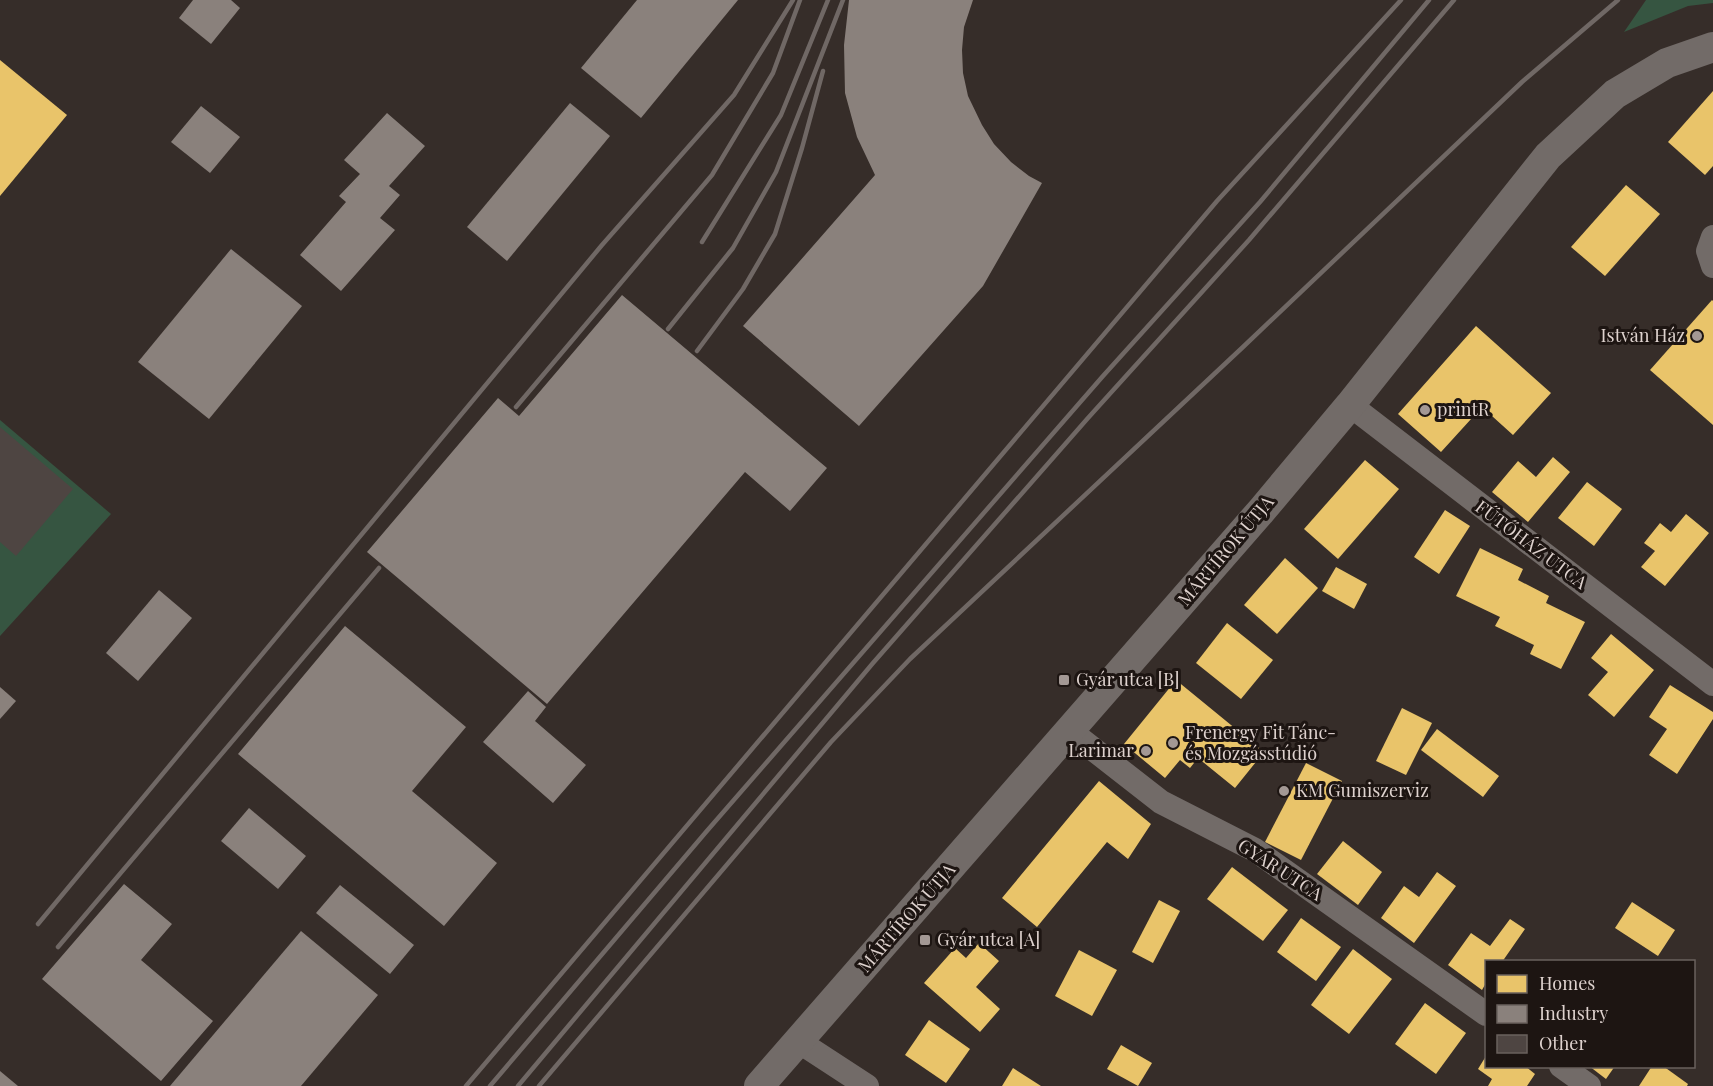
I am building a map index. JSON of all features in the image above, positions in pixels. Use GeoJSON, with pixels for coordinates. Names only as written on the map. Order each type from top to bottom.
{"type":"FeatureCollection","features":[{"type":"Feature","properties":{"kind":"street","name":"MÁRTÍROK ÚTJA"},"geometry":{"type":"LineString","coordinates":[[759,1086],[1195,588],[1350,405],[1548,156],[1615,94],[1666,63],[1713,47]]}},
{"type":"Feature","properties":{"kind":"street"},"geometry":{"type":"LineString","coordinates":[[1713,237],[1708,251],[1713,266]]}},
{"type":"Feature","properties":{"kind":"street","name":"FŰTŐHÁZ UTCA"},"geometry":{"type":"LineString","coordinates":[[1350,405],[1713,684]]}},
{"type":"Feature","properties":{"kind":"street","name":"GYÁR UTCA"},"geometry":{"type":"LineString","coordinates":[[1070,731],[1161,802],[1255,850],[1485,1013]]}},
{"type":"Feature","properties":{"kind":"street"},"geometry":{"type":"LineString","coordinates":[[798,1041],[867,1086]]}},
{"type":"Feature","properties":{"kind":"street"},"geometry":{"type":"LineString","coordinates":[[1564,1068],[1589,1086]]}},
{"type":"Feature","properties":{"kind":"green space"},"geometry":{"type":"Polygon","coordinates":[[[1646,0],[1713,0],[1713,3],[1688,6],[1624,32],[1646,0]]]}},
{"type":"Feature","properties":{"kind":"green space"},"geometry":{"type":"Polygon","coordinates":[[[0,420],[111,514],[0,636],[0,420]]]}},
{"type":"Feature","properties":{"kind":"building: Homes"},"geometry":{"type":"Polygon","coordinates":[[[0,60],[67,115],[0,196],[0,60]]]}},
{"type":"Feature","properties":{"kind":"building: Homes"},"geometry":{"type":"Polygon","coordinates":[[[1713,91],[1713,166],[1705,175],[1668,142],[1713,91]]]}},
{"type":"Feature","properties":{"kind":"building: Homes"},"geometry":{"type":"Polygon","coordinates":[[[1626,185],[1660,214],[1605,276],[1571,247],[1626,185]]]}},
{"type":"Feature","properties":{"kind":"building: Homes","name":"István Ház"},"geometry":{"type":"Polygon","coordinates":[[[1713,301],[1713,425],[1650,370],[1713,301]]]}},
{"type":"Feature","properties":{"kind":"building: Homes"},"geometry":{"type":"Polygon","coordinates":[[[1476,326],[1551,393],[1513,435],[1482,407],[1441,452],[1398,414],[1476,326]]]}},
{"type":"Feature","properties":{"kind":"building: Homes"},"geometry":{"type":"Polygon","coordinates":[[[1553,457],[1570,472],[1528,522],[1492,492],[1518,461],[1536,477],[1553,457]]]}},
{"type":"Feature","properties":{"kind":"building: Homes"},"geometry":{"type":"Polygon","coordinates":[[[1365,460],[1399,489],[1338,559],[1304,529],[1365,460]]]}},
{"type":"Feature","properties":{"kind":"building: Homes"},"geometry":{"type":"Polygon","coordinates":[[[1587,482],[1622,509],[1594,546],[1558,518],[1587,482]]]}},
{"type":"Feature","properties":{"kind":"building: Homes"},"geometry":{"type":"Polygon","coordinates":[[[1445,510],[1470,526],[1439,574],[1414,557],[1445,510]]]}},
{"type":"Feature","properties":{"kind":"building: Homes"},"geometry":{"type":"Polygon","coordinates":[[[1686,514],[1709,533],[1665,586],[1641,567],[1655,551],[1644,543],[1660,523],[1671,532],[1686,514]]]}},
{"type":"Feature","properties":{"kind":"building: Homes"},"geometry":{"type":"Polygon","coordinates":[[[1480,548],[1523,569],[1518,580],[1549,596],[1546,603],[1585,622],[1561,669],[1530,654],[1534,645],[1495,626],[1500,617],[1456,596],[1480,548]]]}},
{"type":"Feature","properties":{"kind":"building: Homes"},"geometry":{"type":"Polygon","coordinates":[[[1285,558],[1318,588],[1277,634],[1244,605],[1285,558]]]}},
{"type":"Feature","properties":{"kind":"building: Homes"},"geometry":{"type":"Polygon","coordinates":[[[1336,567],[1367,584],[1354,609],[1322,591],[1336,567]]]}},
{"type":"Feature","properties":{"kind":"building: Homes"},"geometry":{"type":"Polygon","coordinates":[[[1227,623],[1273,660],[1241,699],[1196,663],[1227,623]]]}},
{"type":"Feature","properties":{"kind":"building: Homes"},"geometry":{"type":"Polygon","coordinates":[[[1611,634],[1654,670],[1614,717],[1588,695],[1608,672],[1591,658],[1611,634]]]}},
{"type":"Feature","properties":{"kind":"building: Homes"},"geometry":{"type":"Polygon","coordinates":[[[1176,680],[1264,752],[1235,788],[1198,758],[1190,768],[1180,760],[1165,778],[1124,744],[1176,680]]]}},
{"type":"Feature","properties":{"kind":"building: Homes"},"geometry":{"type":"Polygon","coordinates":[[[1670,685],[1713,712],[1713,719],[1677,774],[1649,755],[1667,729],[1649,717],[1670,685]]]}},
{"type":"Feature","properties":{"kind":"building: Homes"},"geometry":{"type":"Polygon","coordinates":[[[1402,708],[1432,723],[1406,775],[1376,761],[1402,708]]]}},
{"type":"Feature","properties":{"kind":"building: Homes"},"geometry":{"type":"Polygon","coordinates":[[[1437,729],[1499,776],[1483,797],[1421,750],[1437,729]]]}},
{"type":"Feature","properties":{"kind":"building: Homes"},"geometry":{"type":"Polygon","coordinates":[[[1306,763],[1342,781],[1301,860],[1265,842],[1306,763]]]}},
{"type":"Feature","properties":{"kind":"building: Homes"},"geometry":{"type":"Polygon","coordinates":[[[1099,781],[1151,824],[1128,859],[1107,842],[1037,927],[1002,898],[1099,781]]]}},
{"type":"Feature","properties":{"kind":"building: Homes"},"geometry":{"type":"Polygon","coordinates":[[[1343,841],[1382,872],[1358,905],[1317,874],[1343,841]]]}},
{"type":"Feature","properties":{"kind":"building: Homes"},"geometry":{"type":"Polygon","coordinates":[[[1232,867],[1288,910],[1263,941],[1207,899],[1232,867]]]}},
{"type":"Feature","properties":{"kind":"building: Homes"},"geometry":{"type":"Polygon","coordinates":[[[1437,872],[1456,886],[1414,943],[1381,918],[1404,886],[1419,897],[1437,872]]]}},
{"type":"Feature","properties":{"kind":"building: Homes"},"geometry":{"type":"Polygon","coordinates":[[[1159,900],[1180,911],[1153,963],[1132,952],[1159,900]]]}},
{"type":"Feature","properties":{"kind":"building: Homes"},"geometry":{"type":"Polygon","coordinates":[[[1632,902],[1675,930],[1658,956],[1615,928],[1632,902]]]}},
{"type":"Feature","properties":{"kind":"building: Homes"},"geometry":{"type":"Polygon","coordinates":[[[1301,918],[1341,947],[1316,981],[1277,952],[1301,918]]]}},
{"type":"Feature","properties":{"kind":"building: Homes"},"geometry":{"type":"Polygon","coordinates":[[[1510,919],[1525,929],[1503,960],[1485,960],[1485,985],[1482,990],[1448,965],[1471,933],[1490,946],[1510,919]]]}},
{"type":"Feature","properties":{"kind":"building: Homes"},"geometry":{"type":"Polygon","coordinates":[[[979,943],[999,961],[976,987],[1000,1009],[980,1032],[924,983],[955,948],[966,958],[979,943]]]}},
{"type":"Feature","properties":{"kind":"building: Homes"},"geometry":{"type":"Polygon","coordinates":[[[1353,949],[1392,979],[1349,1034],[1311,1005],[1353,949]]]}},
{"type":"Feature","properties":{"kind":"building: Homes"},"geometry":{"type":"Polygon","coordinates":[[[1079,950],[1117,970],[1092,1016],[1055,996],[1079,950]]]}},
{"type":"Feature","properties":{"kind":"building: Homes"},"geometry":{"type":"Polygon","coordinates":[[[1425,1003],[1466,1033],[1436,1074],[1395,1044],[1425,1003]]]}},
{"type":"Feature","properties":{"kind":"building: Homes"},"geometry":{"type":"Polygon","coordinates":[[[929,1020],[970,1049],[946,1083],[905,1055],[929,1020]]]}},
{"type":"Feature","properties":{"kind":"building: Homes"},"geometry":{"type":"Polygon","coordinates":[[[1121,1045],[1152,1063],[1138,1086],[1107,1069],[1121,1045]]]}},
{"type":"Feature","properties":{"kind":"building: Homes"},"geometry":{"type":"Polygon","coordinates":[[[1485,1058],[1485,1068],[1528,1068],[1535,1074],[1527,1086],[1488,1086],[1492,1079],[1478,1069],[1485,1058]]]}},
{"type":"Feature","properties":{"kind":"building: Homes"},"geometry":{"type":"Polygon","coordinates":[[[1013,1068],[1041,1086],[1002,1086],[1013,1068]]]}},
{"type":"Feature","properties":{"kind":"building: Homes"},"geometry":{"type":"Polygon","coordinates":[[[1592,1068],[1614,1068],[1606,1079],[1592,1068]]]}},
{"type":"Feature","properties":{"kind":"building: Homes"},"geometry":{"type":"Polygon","coordinates":[[[1651,1068],[1666,1068],[1688,1084],[1687,1086],[1639,1086],[1651,1068]]]}},
{"type":"Feature","properties":{"kind":"building: Industry"},"geometry":{"type":"Polygon","coordinates":[[[193,0],[231,0],[240,8],[211,44],[179,18],[193,0]]]}},
{"type":"Feature","properties":{"kind":"building: Industry"},"geometry":{"type":"Polygon","coordinates":[[[637,0],[738,0],[641,118],[581,68],[637,0]]]}},
{"type":"Feature","properties":{"kind":"building: Industry"},"geometry":{"type":"Polygon","coordinates":[[[849,0],[973,0],[964,27],[962,50],[963,73],[968,96],[994,144],[1011,162],[1042,183],[983,286],[859,426],[743,326],[875,175],[857,137],[845,93],[844,45],[849,0]]]}},
{"type":"Feature","properties":{"kind":"building: Industry"},"geometry":{"type":"Polygon","coordinates":[[[570,103],[610,136],[507,261],[467,227],[570,103]]]}},
{"type":"Feature","properties":{"kind":"building: Industry"},"geometry":{"type":"Polygon","coordinates":[[[201,106],[240,137],[210,173],[171,142],[201,106]]]}},
{"type":"Feature","properties":{"kind":"building: Industry"},"geometry":{"type":"Polygon","coordinates":[[[387,113],[425,146],[389,186],[400,195],[380,218],[395,230],[341,291],[300,255],[346,202],[339,196],[360,174],[344,160],[387,113]]]}},
{"type":"Feature","properties":{"kind":"building: Industry"},"geometry":{"type":"Polygon","coordinates":[[[231,249],[302,306],[209,419],[138,362],[231,249]]]}},
{"type":"Feature","properties":{"kind":"building: Industry"},"geometry":{"type":"Polygon","coordinates":[[[622,295],[827,468],[790,511],[745,472],[547,704],[367,552],[498,398],[519,416],[622,295]]]}},
{"type":"Feature","properties":{"kind":"building: Industry"},"geometry":{"type":"Polygon","coordinates":[[[159,590],[192,618],[138,681],[106,653],[159,590]]]}},
{"type":"Feature","properties":{"kind":"building: Industry"},"geometry":{"type":"Polygon","coordinates":[[[345,626],[466,727],[412,791],[497,863],[444,926],[238,754],[345,626]]]}},
{"type":"Feature","properties":{"kind":"building: Industry"},"geometry":{"type":"Polygon","coordinates":[[[0,687],[16,701],[0,719],[0,687]]]}},
{"type":"Feature","properties":{"kind":"building: Industry"},"geometry":{"type":"Polygon","coordinates":[[[528,691],[546,707],[535,721],[586,765],[553,803],[483,742],[528,691]]]}},
{"type":"Feature","properties":{"kind":"building: Industry"},"geometry":{"type":"Polygon","coordinates":[[[249,808],[306,856],[278,889],[221,841],[249,808]]]}},
{"type":"Feature","properties":{"kind":"building: Industry"},"geometry":{"type":"Polygon","coordinates":[[[124,884],[172,924],[141,960],[213,1021],[161,1081],[42,979],[124,884]]]}},
{"type":"Feature","properties":{"kind":"building: Industry"},"geometry":{"type":"Polygon","coordinates":[[[340,885],[414,945],[390,974],[316,913],[340,885]]]}},
{"type":"Feature","properties":{"kind":"building: Industry"},"geometry":{"type":"Polygon","coordinates":[[[301,931],[378,995],[301,1086],[170,1086],[301,931]]]}},
{"type":"Feature","properties":{"kind":"building: Industry"},"geometry":{"type":"Polygon","coordinates":[[[0,1071],[18,1086],[0,1086],[0,1071]]]}},
{"type":"Feature","properties":{"kind":"building: Other"},"geometry":{"type":"Polygon","coordinates":[[[0,427],[73,489],[16,556],[0,542],[0,427]]]}},
{"type":"Feature","properties":{"kind":"railway"},"geometry":{"type":"LineString","coordinates":[[38,924],[602,245],[734,95],[793,0]]}},
{"type":"Feature","properties":{"kind":"railway"},"geometry":{"type":"LineString","coordinates":[[516,407],[712,175],[773,73],[800,0]]}},
{"type":"Feature","properties":{"kind":"railway"},"geometry":{"type":"LineString","coordinates":[[702,242],[781,115],[828,0]]}},
{"type":"Feature","properties":{"kind":"railway"},"geometry":{"type":"LineString","coordinates":[[668,329],[733,248],[776,172],[843,0]]}},
{"type":"Feature","properties":{"kind":"railway"},"geometry":{"type":"LineString","coordinates":[[466,1086],[1217,201],[1401,0]]}},
{"type":"Feature","properties":{"kind":"railway"},"geometry":{"type":"LineString","coordinates":[[490,1086],[706,832],[1103,376],[1260,202],[1429,0]]}},
{"type":"Feature","properties":{"kind":"railway"},"geometry":{"type":"LineString","coordinates":[[518,1086],[873,663],[1088,418],[1249,240],[1454,0]]}},
{"type":"Feature","properties":{"kind":"railway"},"geometry":{"type":"LineString","coordinates":[[539,1086],[831,742],[910,659],[1522,82],[1618,0]]}},
{"type":"Feature","properties":{"kind":"railway"},"geometry":{"type":"LineString","coordinates":[[697,351],[743,289],[775,234],[823,71]]}},
{"type":"Feature","properties":{"kind":"railway"},"geometry":{"type":"LineString","coordinates":[[58,947],[379,568]]}},
{"type":"Feature","properties":{"kind":"place","name":"István Ház"},"geometry":{"type":"Point","coordinates":[1697,336]}},
{"type":"Feature","properties":{"kind":"place","name":"printR"},"geometry":{"type":"Point","coordinates":[1425,410]}},
{"type":"Feature","properties":{"kind":"place","name":"Gyár utca [B]"},"geometry":{"type":"Point","coordinates":[1064,680]}},
{"type":"Feature","properties":{"kind":"place","name":"Frenergy Fit Tánc- és Mozgásstúdió"},"geometry":{"type":"Point","coordinates":[1173,743]}},
{"type":"Feature","properties":{"kind":"place","name":"Larimar"},"geometry":{"type":"Point","coordinates":[1146,751]}},
{"type":"Feature","properties":{"kind":"place","name":"KM Gumiszerviz"},"geometry":{"type":"Point","coordinates":[1284,791]}},
{"type":"Feature","properties":{"kind":"place","name":"Gyár utca [A]"},"geometry":{"type":"Point","coordinates":[925,940]}}]}
